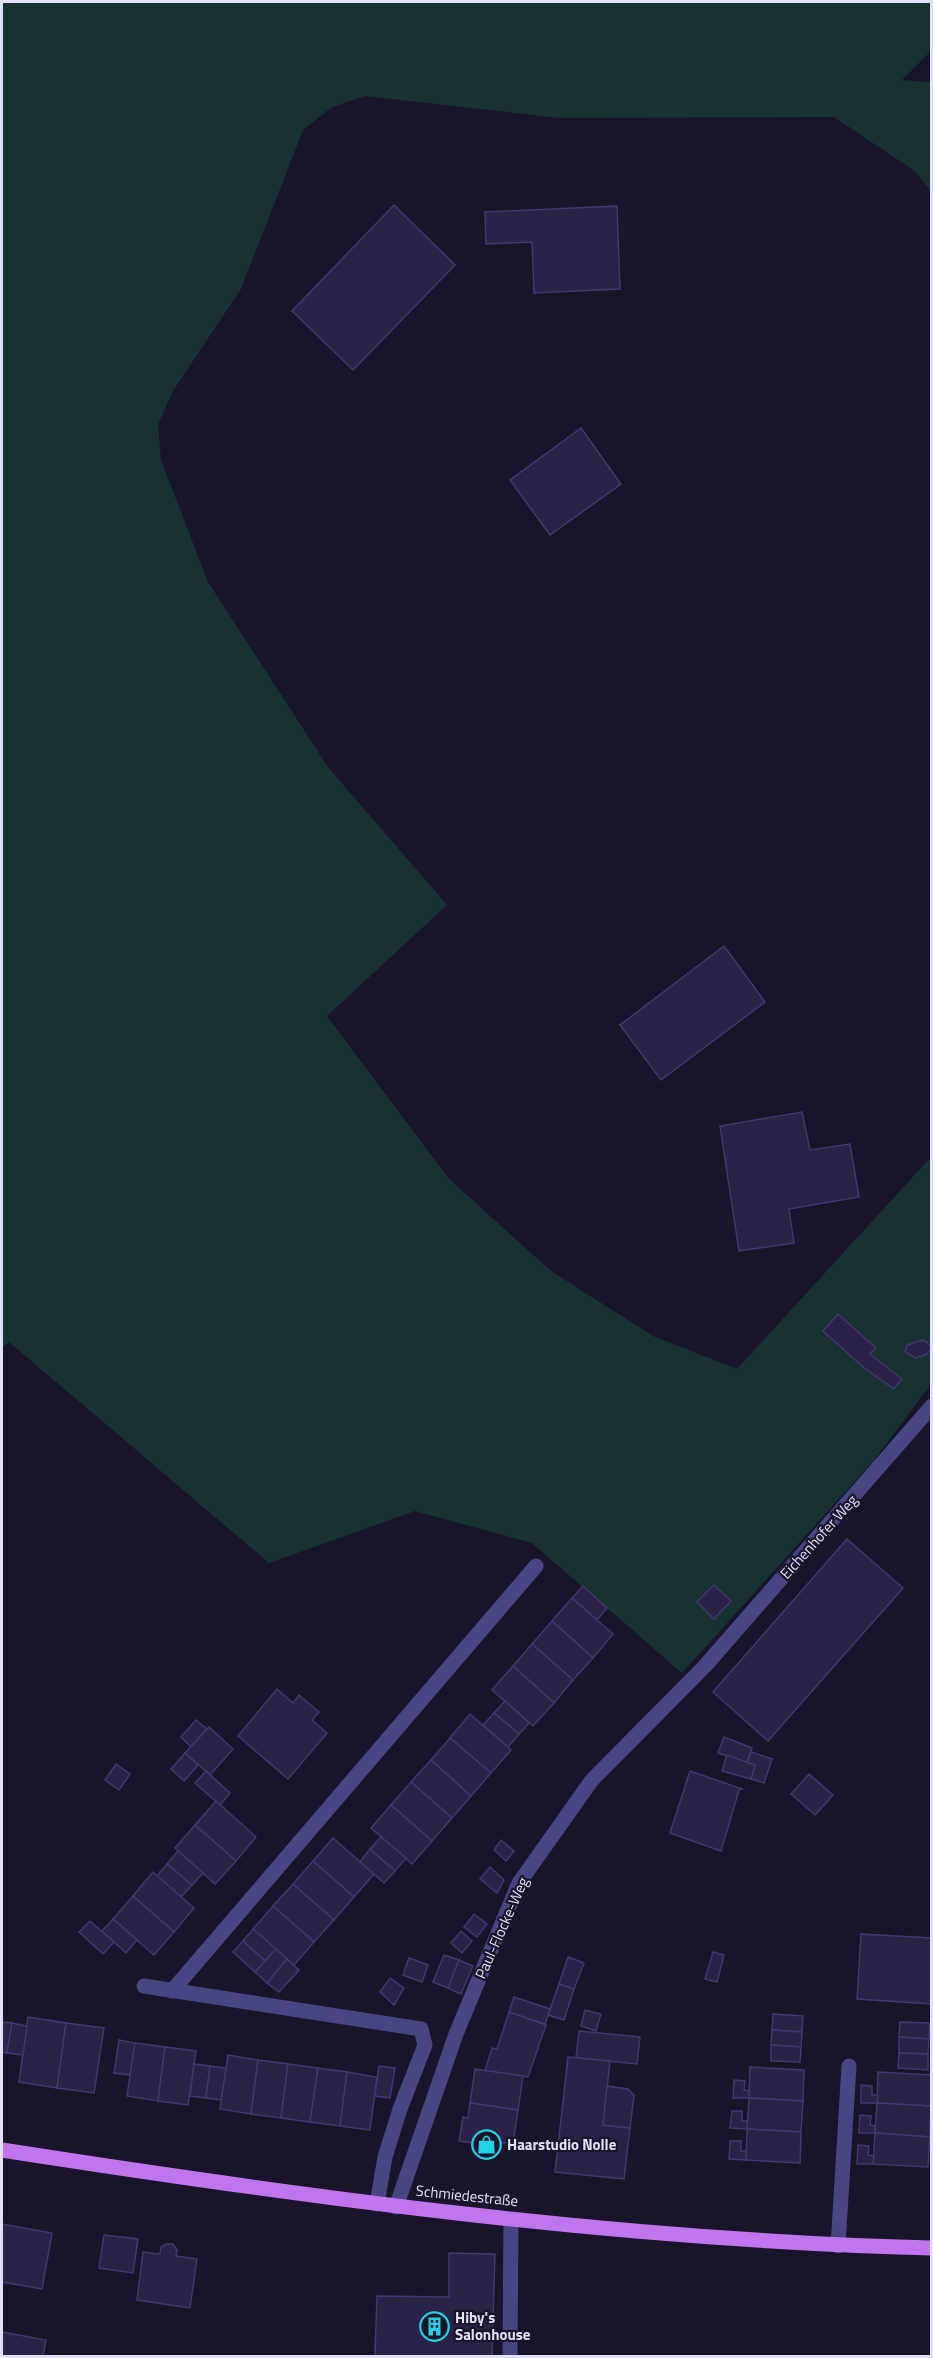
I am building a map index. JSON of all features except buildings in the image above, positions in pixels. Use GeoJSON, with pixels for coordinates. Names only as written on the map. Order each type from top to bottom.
{"type":"FeatureCollection","features":[{"type":"Feature","properties":{"kind":"main road","name":"Schmiedestraße"},"geometry":{"type":"LineString","coordinates":[[2,2150],[396,2207],[511,2220],[662,2234],[838,2246],[932,2248]]}},
{"type":"Feature","properties":{"kind":"street","name":"Eichenhofer Weg"},"geometry":{"type":"LineString","coordinates":[[705,1666],[932,1406]]}},
{"type":"Feature","properties":{"kind":"street"},"geometry":{"type":"LineString","coordinates":[[172,1991],[536,1566]]}},
{"type":"Feature","properties":{"kind":"street","name":"Paul-Flocke-Weg"},"geometry":{"type":"LineString","coordinates":[[396,2207],[456,2034],[519,1883],[592,1780],[705,1666]]}},
{"type":"Feature","properties":{"kind":"street"},"geometry":{"type":"LineString","coordinates":[[144,1986],[421,2030],[425,2045],[399,2109],[385,2157],[377,2204]]}},
{"type":"Feature","properties":{"kind":"street"},"geometry":{"type":"LineString","coordinates":[[838,2246],[849,2066]]}},
{"type":"Feature","properties":{"kind":"street"},"geometry":{"type":"LineString","coordinates":[[510,2356],[511,2220]]}},
{"type":"Feature","properties":{"kind":"green space"},"geometry":{"type":"Polygon","coordinates":[[[2,2],[931,2],[931,51],[902,80],[931,82],[931,192],[916,172],[834,117],[560,118],[365,96],[332,107],[303,130],[241,289],[173,391],[158,424],[161,460],[208,582],[328,767],[447,905],[327,1016],[449,1179],[551,1271],[653,1336],[737,1369],[931,1157],[931,1384],[875,1459],[682,1673],[532,1543],[415,1511],[269,1563],[9,1342],[2,1348],[2,2]]]}},
{"type":"Feature","properties":{"kind":"place","name":"Haarstudio Nolle"},"geometry":{"type":"Point","coordinates":[486,2145]}},
{"type":"Feature","properties":{"kind":"place","name":"Hiby's Salonhouse"},"geometry":{"type":"Point","coordinates":[434,2327]}}]}
